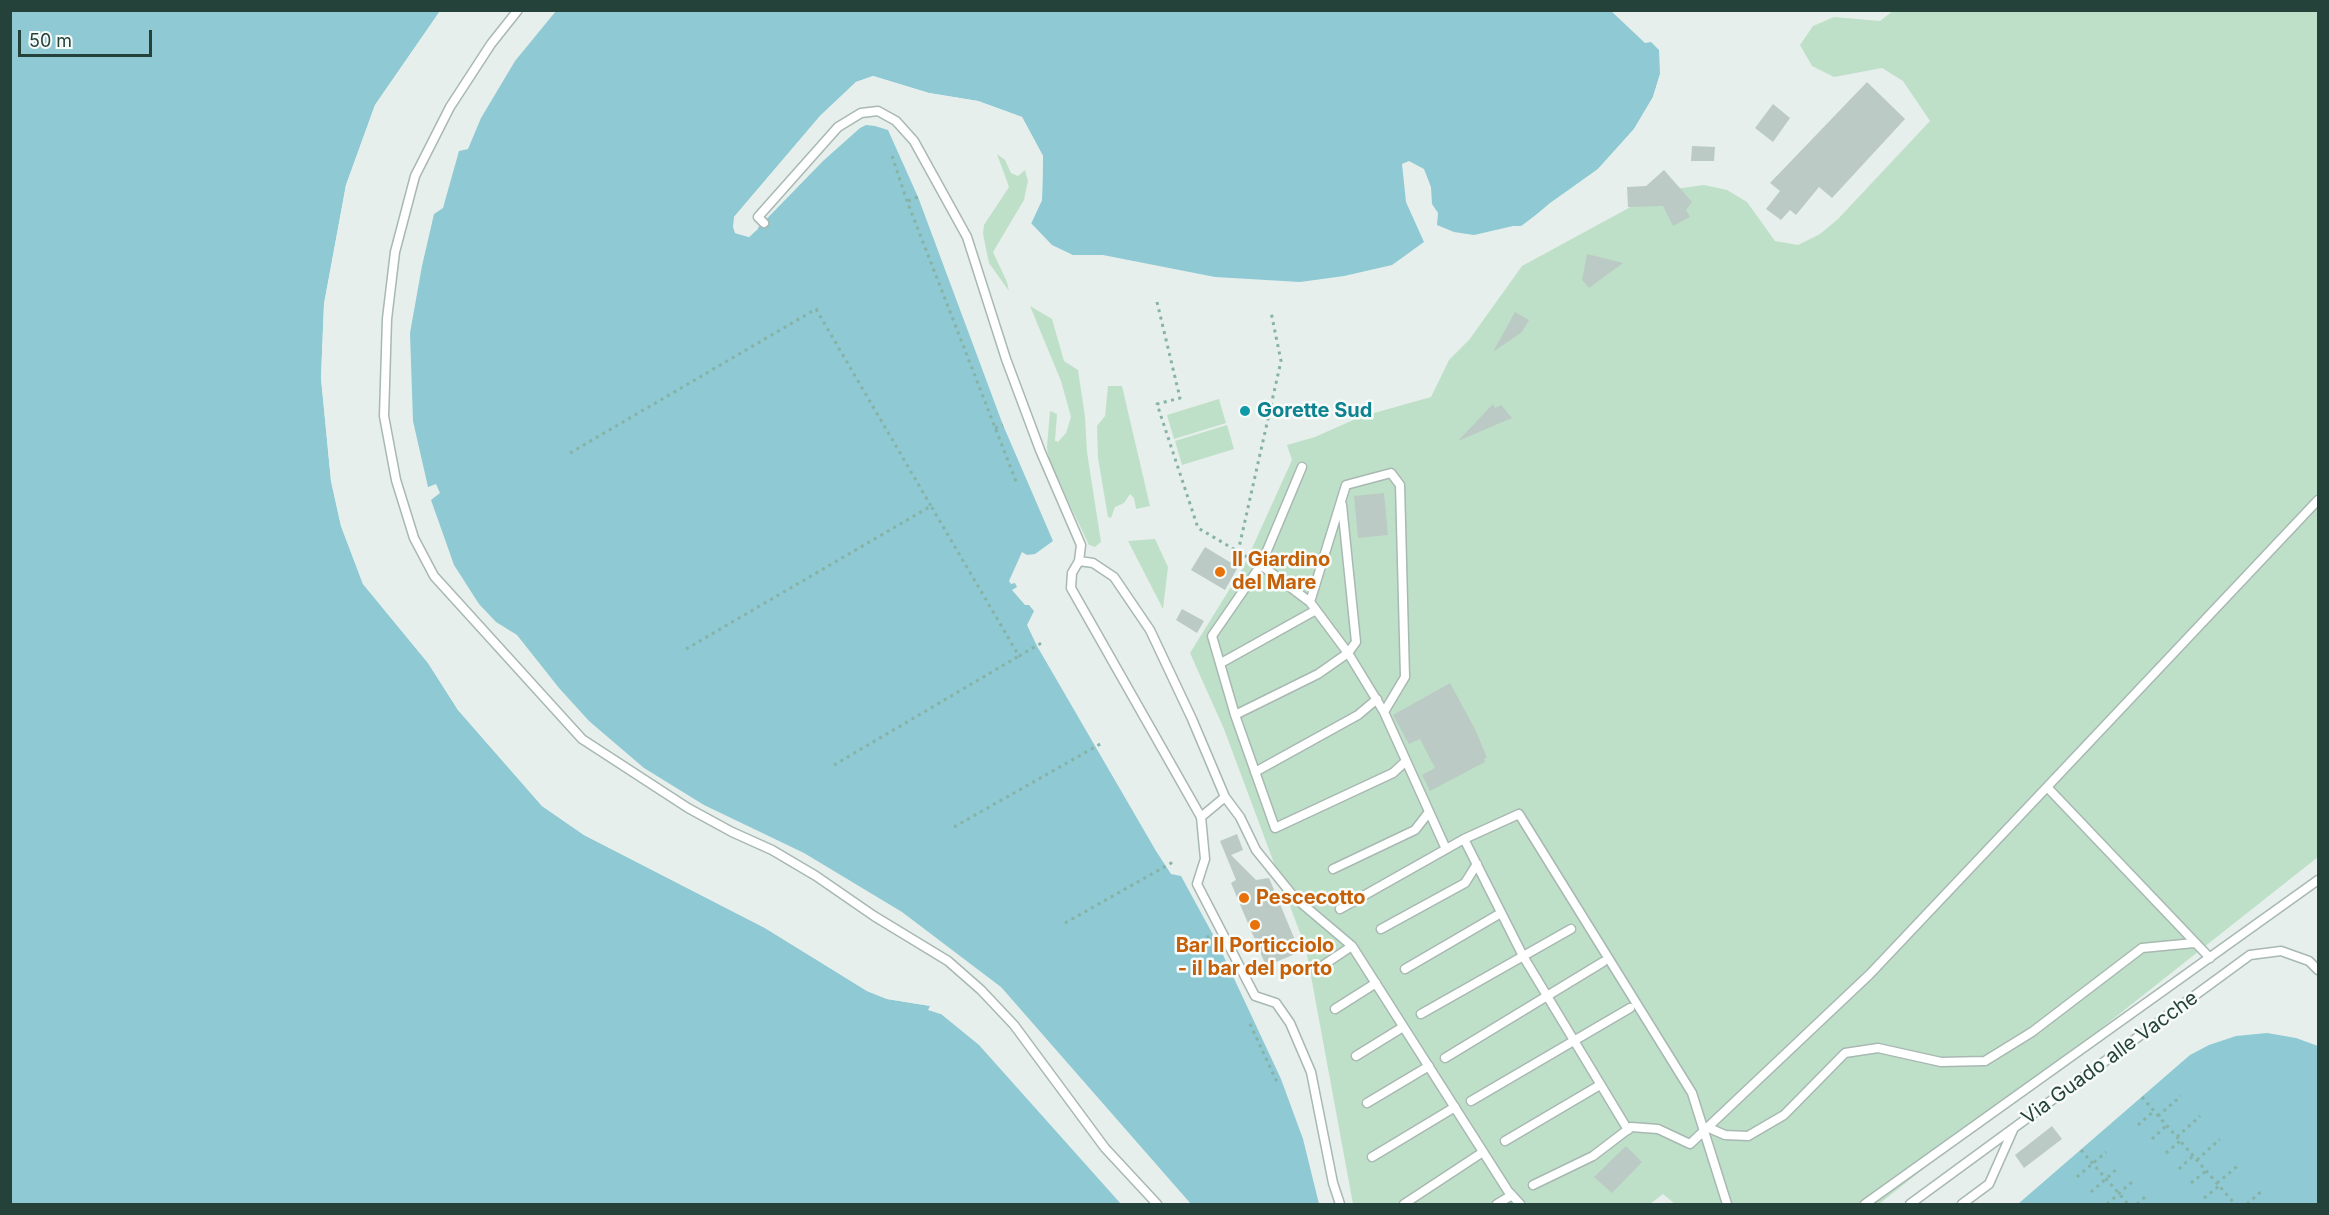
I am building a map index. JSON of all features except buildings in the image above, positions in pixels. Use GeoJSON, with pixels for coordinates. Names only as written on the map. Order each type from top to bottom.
{"type":"FeatureCollection","features":[{"type":"Feature","properties":{"kind":"lane"},"geometry":{"type":"LineString","coordinates":[[518,10],[491,44],[450,107],[415,176],[395,252],[387,319],[384,416],[396,480],[414,538],[434,576],[582,740],[688,808],[772,850],[816,876],[874,916],[948,962],[981,990],[1014,1025],[1105,1148],[1157,1204]]}},
{"type":"Feature","properties":{"kind":"lane"},"geometry":{"type":"LineString","coordinates":[[764,223],[758,217],[838,127],[861,113],[878,111],[896,122],[914,141],[967,237],[1006,359],[1040,450],[1081,545],[1079,561],[1072,573],[1071,588],[1201,817],[1205,859],[1197,884],[1255,996],[1276,1003],[1290,1023],[1311,1072],[1333,1183],[1340,1204]]}},
{"type":"Feature","properties":{"kind":"lane"},"geometry":{"type":"LineString","coordinates":[[1302,467],[1261,565],[1212,636],[1235,715],[1275,828],[1394,773],[1407,761]]}},
{"type":"Feature","properties":{"kind":"lane"},"geometry":{"type":"LineString","coordinates":[[1310,602],[1346,485],[1391,473],[1400,485],[1405,677],[1384,712]]}},
{"type":"Feature","properties":{"kind":"lane"},"geometry":{"type":"LineString","coordinates":[[1533,1185],[1593,1156],[1631,1127],[1658,1129],[1690,1144],[1707,1130],[1870,974],[2319,500]]}},
{"type":"Feature","properties":{"kind":"lane"},"geometry":{"type":"LineString","coordinates":[[1235,715],[1318,674],[1348,653],[1356,642],[1341,502]]}},
{"type":"Feature","properties":{"kind":"lane"},"geometry":{"type":"LineString","coordinates":[[1079,561],[1093,563],[1114,577],[1150,630],[1215,769],[1225,797],[1240,817],[1256,850],[1294,897],[1353,946],[1483,1152],[1520,1204]]}},
{"type":"Feature","properties":{"kind":"lane"},"geometry":{"type":"LineString","coordinates":[[1261,565],[1310,602],[1348,653],[1384,712],[1446,849]]}},
{"type":"Feature","properties":{"kind":"lane"},"geometry":{"type":"LineString","coordinates":[[1221,663],[1316,610]]}},
{"type":"Feature","properties":{"kind":"lane"},"geometry":{"type":"LineString","coordinates":[[1255,772],[1358,715],[1377,699]]}},
{"type":"Feature","properties":{"kind":"lane"},"geometry":{"type":"LineString","coordinates":[[2047,787],[2210,958]]}},
{"type":"Feature","properties":{"kind":"lane"},"geometry":{"type":"LineString","coordinates":[[1201,817],[1225,797]]}},
{"type":"Feature","properties":{"kind":"lane"},"geometry":{"type":"LineString","coordinates":[[1333,869],[1415,830],[1429,812]]}},
{"type":"Feature","properties":{"kind":"lane"},"geometry":{"type":"LineString","coordinates":[[1340,909],[1464,839],[1519,814],[1692,1093],[1707,1130],[1727,1204]]}},
{"type":"Feature","properties":{"kind":"lane"},"geometry":{"type":"LineString","coordinates":[[1464,839],[1522,956],[1628,1130]]}},
{"type":"Feature","properties":{"kind":"lane"},"geometry":{"type":"LineString","coordinates":[[1381,929],[1465,883],[1477,864]]}},
{"type":"Feature","properties":{"kind":"lane"},"geometry":{"type":"LineString","coordinates":[[1865,1204],[2319,880]]}},
{"type":"Feature","properties":{"kind":"lane"},"geometry":{"type":"LineString","coordinates":[[1405,969],[1501,913]]}},
{"type":"Feature","properties":{"kind":"lane"},"geometry":{"type":"LineString","coordinates":[[1421,1014],[1571,929]]}},
{"type":"Feature","properties":{"kind":"lane"},"geometry":{"type":"LineString","coordinates":[[1707,1130],[1725,1135],[1748,1136],[1784,1114],[1845,1053],[1878,1048],[1941,1062],[1984,1061],[2032,1032],[2142,948],[2194,943]]}},
{"type":"Feature","properties":{"kind":"lane"},"geometry":{"type":"LineString","coordinates":[[1322,966],[1353,946]]}},
{"type":"Feature","properties":{"kind":"lane","name":"Via Guado alle Vacche"},"geometry":{"type":"LineString","coordinates":[[1910,1204],[2250,955],[2281,951],[2309,961],[2319,970]]}},
{"type":"Feature","properties":{"kind":"lane"},"geometry":{"type":"LineString","coordinates":[[1445,1058],[1603,962]]}},
{"type":"Feature","properties":{"kind":"lane"},"geometry":{"type":"LineString","coordinates":[[1335,1009],[1376,983]]}},
{"type":"Feature","properties":{"kind":"lane"},"geometry":{"type":"LineString","coordinates":[[1471,1101],[1630,1008]]}},
{"type":"Feature","properties":{"kind":"lane"},"geometry":{"type":"LineString","coordinates":[[1356,1056],[1403,1027]]}},
{"type":"Feature","properties":{"kind":"lane"},"geometry":{"type":"LineString","coordinates":[[1367,1103],[1428,1066]]}},
{"type":"Feature","properties":{"kind":"lane"},"geometry":{"type":"LineString","coordinates":[[1505,1141],[1600,1085]]}},
{"type":"Feature","properties":{"kind":"lane"},"geometry":{"type":"LineString","coordinates":[[1372,1157],[1455,1107]]}},
{"type":"Feature","properties":{"kind":"lane"},"geometry":{"type":"LineString","coordinates":[[1962,1204],[1989,1184],[2013,1129]]}},
{"type":"Feature","properties":{"kind":"lane"},"geometry":{"type":"LineString","coordinates":[[1404,1204],[1483,1152]]}},
{"type":"Feature","properties":{"kind":"lane"},"geometry":{"type":"LineString","coordinates":[[1497,1204],[1512,1195]]}},
{"type":"Feature","properties":{"kind":"path"},"geometry":{"type":"LineString","coordinates":[[892,156],[907,201],[1017,484]]}},
{"type":"Feature","properties":{"kind":"path"},"geometry":{"type":"LineString","coordinates":[[907,201],[918,197]]}},
{"type":"Feature","properties":{"kind":"path"},"geometry":{"type":"LineString","coordinates":[[1157,302],[1180,398],[1157,405],[1198,528],[1261,565]]}},
{"type":"Feature","properties":{"kind":"path"},"geometry":{"type":"LineString","coordinates":[[570,453],[816,309],[1018,656]]}},
{"type":"Feature","properties":{"kind":"path"},"geometry":{"type":"LineString","coordinates":[[1238,552],[1281,361],[1271,312]]}},
{"type":"Feature","properties":{"kind":"path"},"geometry":{"type":"LineString","coordinates":[[995,428],[1003,425]]}},
{"type":"Feature","properties":{"kind":"path"},"geometry":{"type":"LineString","coordinates":[[686,649],[931,506]]}},
{"type":"Feature","properties":{"kind":"path"},"geometry":{"type":"LineString","coordinates":[[834,765],[1045,641]]}},
{"type":"Feature","properties":{"kind":"path"},"geometry":{"type":"LineString","coordinates":[[954,827],[1102,743]]}},
{"type":"Feature","properties":{"kind":"path"},"geometry":{"type":"LineString","coordinates":[[1065,923],[1173,862]]}},
{"type":"Feature","properties":{"kind":"path"},"geometry":{"type":"LineString","coordinates":[[1187,948],[1209,936]]}},
{"type":"Feature","properties":{"kind":"path"},"geometry":{"type":"LineString","coordinates":[[1256,1026],[1251,1026],[1277,1082]]}},
{"type":"Feature","properties":{"kind":"path"},"geometry":{"type":"LineString","coordinates":[[2158,1116],[2181,1096]]}},
{"type":"Feature","properties":{"kind":"path"},"geometry":{"type":"LineString","coordinates":[[2142,1097],[2234,1203]]}},
{"type":"Feature","properties":{"kind":"path"},"geometry":{"type":"LineString","coordinates":[[2138,1125],[2154,1111]]}},
{"type":"Feature","properties":{"kind":"path"},"geometry":{"type":"LineString","coordinates":[[2177,1137],[2200,1116]]}},
{"type":"Feature","properties":{"kind":"path"},"geometry":{"type":"LineString","coordinates":[[2152,1139],[2167,1125]]}},
{"type":"Feature","properties":{"kind":"path"},"geometry":{"type":"LineString","coordinates":[[2179,1169],[2220,1139]]}},
{"type":"Feature","properties":{"kind":"path"},"geometry":{"type":"LineString","coordinates":[[2166,1153],[2180,1141]]}},
{"type":"Feature","properties":{"kind":"path"},"geometry":{"type":"LineString","coordinates":[[2081,1150],[2128,1204]]}},
{"type":"Feature","properties":{"kind":"path"},"geometry":{"type":"LineString","coordinates":[[2078,1177],[2106,1152]]}},
{"type":"Feature","properties":{"kind":"path"},"geometry":{"type":"LineString","coordinates":[[2204,1198],[2240,1164]]}},
{"type":"Feature","properties":{"kind":"path"},"geometry":{"type":"LineString","coordinates":[[2091,1192],[2119,1167]]}},
{"type":"Feature","properties":{"kind":"path"},"geometry":{"type":"LineString","coordinates":[[2191,1183],[2206,1171]]}},
{"type":"Feature","properties":{"kind":"path"},"geometry":{"type":"LineString","coordinates":[[2107,1204],[2132,1182]]}},
{"type":"Feature","properties":{"kind":"path"},"geometry":{"type":"LineString","coordinates":[[2247,1204],[2263,1190]]}},
{"type":"Feature","properties":{"kind":"path"},"geometry":{"type":"LineString","coordinates":[[2137,1204],[2145,1197]]}},
{"type":"Feature","properties":{"kind":"path"},"geometry":{"type":"LineString","coordinates":[[2228,1204],[2234,1203]]}},
{"type":"Feature","properties":{"kind":"green space"},"geometry":{"type":"Polygon","coordinates":[[[1894,10],[2318,11],[2318,857],[1879,1204],[1675,1204],[1663,1194],[1650,1204],[1353,1204],[1306,949],[1224,729],[1190,653],[1244,566],[1292,460],[1287,445],[1315,437],[1360,417],[1431,397],[1449,360],[1469,340],[1522,266],[1660,191],[1704,185],[1727,190],[1747,202],[1775,241],[1798,245],[1820,234],[1838,219],[1930,121],[1903,81],[1882,68],[1834,77],[1812,66],[1800,45],[1813,26],[1834,17],[1880,21],[1894,10]]]}},
{"type":"Feature","properties":{"kind":"green space"},"geometry":{"type":"Polygon","coordinates":[[[997,154],[1005,160],[1011,173],[1018,176],[1025,170],[1028,181],[1024,200],[993,252],[1009,291],[989,263],[983,234],[984,225],[1009,187],[997,154]]]}},
{"type":"Feature","properties":{"kind":"green space"},"geometry":{"type":"Polygon","coordinates":[[[1030,306],[1052,319],[1064,361],[1078,370],[1085,417],[1087,452],[1101,542],[1095,547],[1089,545],[1049,461],[1047,447],[1050,411],[1057,414],[1055,441],[1058,442],[1066,433],[1071,417],[1061,381],[1030,306]]]}},
{"type":"Feature","properties":{"kind":"green space"},"geometry":{"type":"Polygon","coordinates":[[[1108,386],[1122,386],[1150,506],[1136,509],[1134,498],[1130,494],[1124,503],[1115,507],[1111,518],[1108,517],[1098,458],[1097,426],[1105,416],[1108,386]]]}},
{"type":"Feature","properties":{"kind":"green space"},"geometry":{"type":"Polygon","coordinates":[[[1219,399],[1226,423],[1174,439],[1167,415],[1219,399]]]}},
{"type":"Feature","properties":{"kind":"green space"},"geometry":{"type":"Polygon","coordinates":[[[1227,425],[1234,449],[1182,465],[1175,441],[1227,425]]]}},
{"type":"Feature","properties":{"kind":"green space"},"geometry":{"type":"Polygon","coordinates":[[[1155,539],[1168,567],[1163,609],[1128,541],[1155,539]]]}},
{"type":"Feature","properties":{"kind":"water"},"geometry":{"type":"Polygon","coordinates":[[[1610,10],[1645,43],[1651,42],[1659,50],[1660,74],[1653,97],[1634,129],[1598,169],[1550,203],[1523,226],[1513,226],[1474,235],[1454,232],[1437,225],[1438,213],[1432,204],[1431,187],[1424,169],[1409,161],[1402,164],[1406,202],[1424,242],[1392,265],[1344,276],[1300,282],[1215,277],[1103,255],[1073,255],[1052,245],[1031,223],[1042,200],[1043,156],[1022,117],[978,101],[929,93],[873,76],[856,82],[820,116],[734,217],[735,233],[749,237],[823,161],[860,128],[866,125],[888,130],[918,197],[1003,425],[1053,541],[1035,554],[1027,555],[1022,552],[1009,581],[1011,584],[1015,583],[1017,587],[1012,590],[1025,605],[1029,605],[1034,611],[1027,625],[1037,646],[1156,851],[1171,874],[1181,876],[1217,942],[1281,1079],[1303,1139],[1319,1204],[1191,1204],[1001,987],[902,912],[804,853],[704,805],[644,768],[589,721],[559,688],[517,635],[496,622],[479,604],[454,565],[431,500],[440,493],[436,484],[428,487],[413,421],[410,333],[422,266],[434,214],[443,208],[459,151],[468,149],[481,118],[515,61],[556,11],[1610,10]]]}},
{"type":"Feature","properties":{"kind":"water"},"geometry":{"type":"Polygon","coordinates":[[[10,11],[440,11],[375,105],[346,185],[324,304],[321,378],[331,481],[341,526],[363,584],[428,663],[458,710],[542,806],[584,835],[765,928],[867,991],[887,999],[931,1006],[929,1010],[941,1014],[979,1045],[1121,1204],[11,1204],[10,11]]]}},
{"type":"Feature","properties":{"kind":"water"},"geometry":{"type":"Polygon","coordinates":[[[2267,1033],[2296,1038],[2318,1046],[2318,1204],[2018,1204],[2190,1055],[2209,1045],[2236,1036],[2267,1033]]]}},
{"type":"Feature","properties":{"kind":"pier"},"geometry":{"type":"Polygon","coordinates":[[[440,11],[443,11],[378,106],[349,185],[327,304],[324,378],[334,480],[344,525],[366,582],[430,661],[460,708],[544,804],[586,833],[766,925],[869,988],[887,996],[932,1003],[933,1008],[942,1011],[941,1014],[928,1010],[930,1006],[887,999],[867,991],[765,928],[584,835],[542,806],[458,710],[428,663],[363,584],[341,526],[331,481],[321,378],[324,304],[346,185],[375,105],[440,11]]]}},
{"type":"Feature","properties":{"kind":"pier"},"geometry":{"type":"Polygon","coordinates":[[[1660,74],[1663,74],[1656,99],[1636,131],[1600,171],[1551,205],[1524,228],[1517,229],[1598,169],[1634,129],[1653,97],[1660,74]]]}},
{"type":"Feature","properties":{"kind":"pier"},"geometry":{"type":"Polygon","coordinates":[[[873,76],[929,93],[978,101],[1022,117],[1043,156],[1042,200],[1030,226],[1028,222],[1040,199],[1040,156],[1019,120],[977,104],[929,96],[873,79],[857,84],[822,118],[737,218],[737,230],[748,234],[757,226],[758,229],[749,237],[735,233],[734,217],[820,116],[856,82],[873,76]]]}},
{"type":"Feature","properties":{"kind":"place","name":"Gorette Sud"},"geometry":{"type":"Point","coordinates":[1245,411]}},
{"type":"Feature","properties":{"kind":"place","name":"Il Giardino del Mare"},"geometry":{"type":"Point","coordinates":[1220,572]}},
{"type":"Feature","properties":{"kind":"place","name":"Pescecotto"},"geometry":{"type":"Point","coordinates":[1244,898]}},
{"type":"Feature","properties":{"kind":"place","name":"Bar Il Porticciolo - il bar del porto"},"geometry":{"type":"Point","coordinates":[1255,925]}}]}
